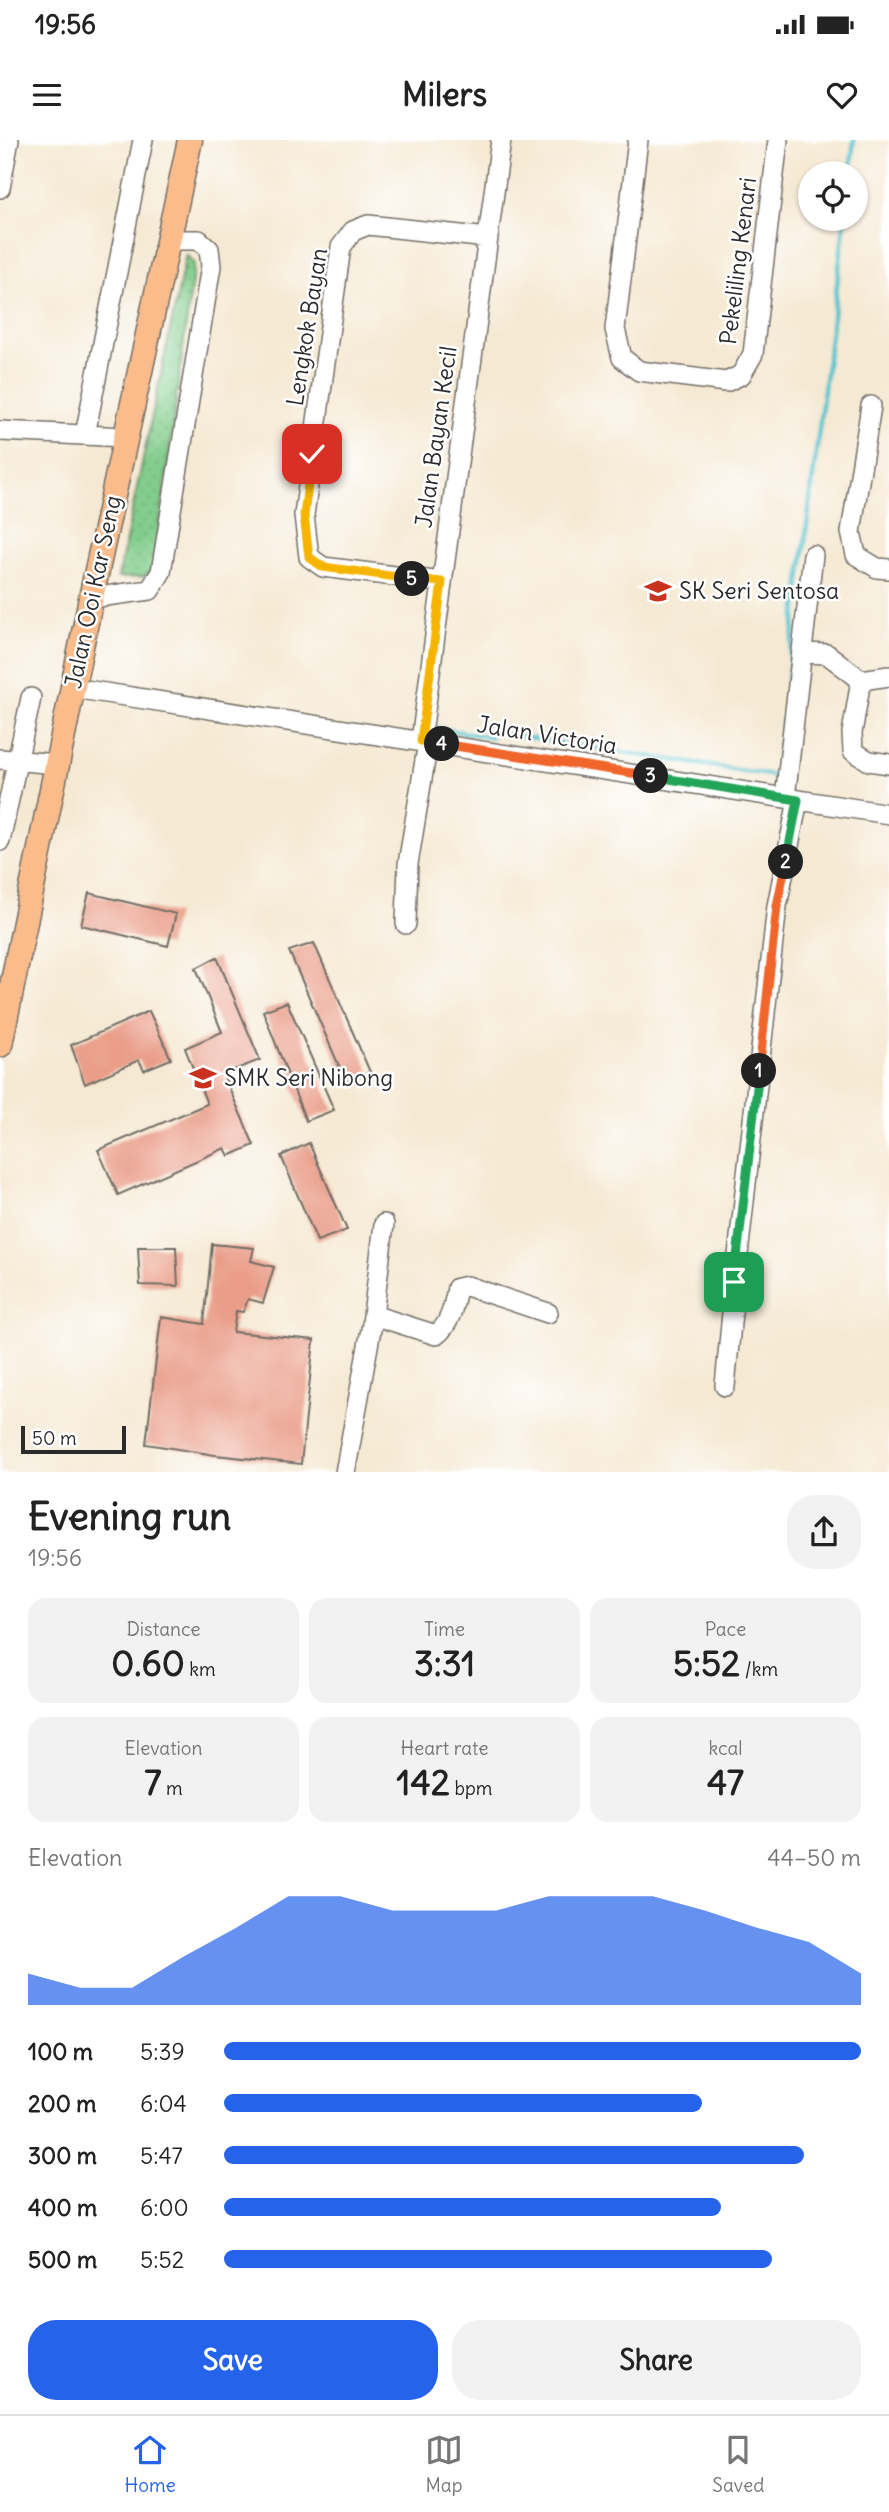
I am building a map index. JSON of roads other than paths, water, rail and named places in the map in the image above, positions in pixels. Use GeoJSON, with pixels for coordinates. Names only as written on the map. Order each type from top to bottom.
{"type":"FeatureCollection","features":[{"type":"Feature","properties":{"kind":"main road","name":"Jalan Ooi Kar Seng"},"geometry":{"type":"LineString","coordinates":[[0,1045],[90,598],[190,140]]}},
{"type":"Feature","properties":{"kind":"street"},"geometry":{"type":"LineString","coordinates":[[85,435],[143,140]]}},
{"type":"Feature","properties":{"kind":"street","name":"Jalan Bayan Kecil"},"geometry":{"type":"LineString","coordinates":[[406,924],[408,864],[442,582],[502,140]]}},
{"type":"Feature","properties":{"kind":"street","name":"Pekeliling Kenari"},"geometry":{"type":"LineString","coordinates":[[638,140],[615,330],[622,359],[639,371],[726,382],[741,375],[754,354],[778,140]]}},
{"type":"Feature","properties":{"kind":"street"},"geometry":{"type":"LineString","coordinates":[[0,188],[6,148]]}},
{"type":"Feature","properties":{"kind":"street","name":"Lengkok Bayan"},"geometry":{"type":"LineString","coordinates":[[442,582],[323,567],[309,557],[304,515],[341,247],[353,232],[368,225],[488,238]]}},
{"type":"Feature","properties":{"kind":"street"},"geometry":{"type":"LineString","coordinates":[[90,598],[150,590],[161,572],[211,266],[209,249],[199,240],[169,240]]}},
{"type":"Feature","properties":{"kind":"street"},"geometry":{"type":"LineString","coordinates":[[871,405],[851,532],[856,555],[877,568],[889,569]]}},
{"type":"Feature","properties":{"kind":"street"},"geometry":{"type":"LineString","coordinates":[[0,431],[125,437]]}},
{"type":"Feature","properties":{"kind":"street"},"geometry":{"type":"LineString","coordinates":[[725,1386],[734,1282],[791,799],[813,555]]}},
{"type":"Feature","properties":{"kind":"street"},"geometry":{"type":"LineString","coordinates":[[803,653],[827,654],[861,680],[889,676]]}},
{"type":"Feature","properties":{"kind":"street"},"geometry":{"type":"LineString","coordinates":[[861,680],[852,733],[853,751],[869,761],[889,764]]}},
{"type":"Feature","properties":{"kind":"street","name":"Jalan Victoria"},"geometry":{"type":"LineString","coordinates":[[73,688],[889,814]]}},
{"type":"Feature","properties":{"kind":"street","name":"Jalan Ooi Kar Seng"},"geometry":{"type":"LineString","coordinates":[[0,841],[9,760],[31,698]]}},
{"type":"Feature","properties":{"kind":"street"},"geometry":{"type":"LineString","coordinates":[[9,760],[57,764]]}},
{"type":"Feature","properties":{"kind":"street"},"geometry":{"type":"LineString","coordinates":[[345,1472],[373,1315],[384,1224]]}},
{"type":"Feature","properties":{"kind":"street"},"geometry":{"type":"LineString","coordinates":[[373,1315],[436,1335],[444,1329],[455,1303],[457,1288],[467,1286],[548,1313]]}},
{"type":"Feature","properties":{"kind":"waterway"},"geometry":{"type":"LineString","coordinates":[[851,161],[854,140]]}},
{"type":"Feature","properties":{"kind":"waterway"},"geometry":{"type":"LineString","coordinates":[[505,734],[776,776],[844,231]]}},
{"type":"Feature","properties":{"kind":"waterway"},"geometry":{"type":"LineString","coordinates":[[437,728],[491,737]]}},
{"type":"Feature","properties":{"kind":"place","name":"SK Seri Sentosa"},"geometry":{"type":"Point","coordinates":[658,591]}},
{"type":"Feature","properties":{"kind":"place","name":"SMK Seri Nibong"},"geometry":{"type":"Point","coordinates":[203,1078]}}]}
